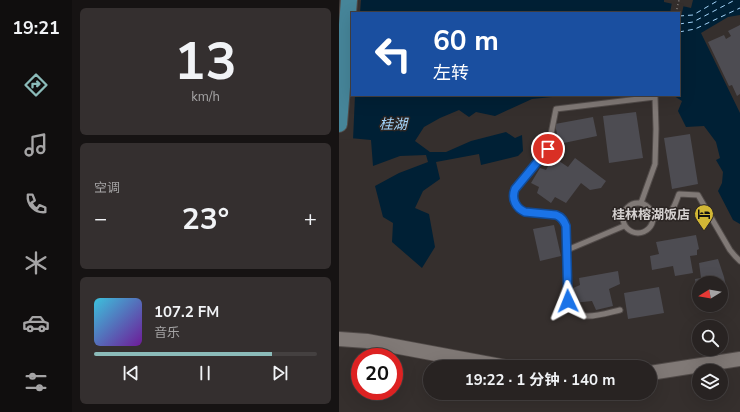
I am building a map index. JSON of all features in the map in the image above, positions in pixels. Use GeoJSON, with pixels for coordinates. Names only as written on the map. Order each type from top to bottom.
{"type":"FeatureCollection","features":[{"type":"Feature","properties":{"kind":"main road"},"geometry":{"type":"LineString","coordinates":[[339,124],[349,0]]}},
{"type":"Feature","properties":{"kind":"main road"},"geometry":{"type":"LineString","coordinates":[[339,339],[367,341],[469,360]]}},
{"type":"Feature","properties":{"kind":"main road"},"geometry":{"type":"LineString","coordinates":[[657,373],[740,359]]}},
{"type":"Feature","properties":{"kind":"lane"},"geometry":{"type":"LineString","coordinates":[[621,310],[585,316],[572,308],[568,301],[567,293],[566,226],[562,218],[556,215],[525,212],[518,208],[513,198],[513,193],[548,149],[556,110],[655,96],[655,164],[641,203]]}},
{"type":"Feature","properties":{"kind":"lane"},"geometry":{"type":"LineString","coordinates":[[653,218],[665,217],[669,215],[679,194],[698,195],[730,250],[740,261]]}},
{"type":"Feature","properties":{"kind":"lane"},"geometry":{"type":"LineString","coordinates":[[636,203],[641,203],[650,208],[653,218],[653,223],[650,228],[637,234],[628,230],[624,226],[623,221],[624,211],[631,204],[636,203]]}},
{"type":"Feature","properties":{"kind":"lane"},"geometry":{"type":"LineString","coordinates":[[567,250],[624,226]]}},
{"type":"Feature","properties":{"kind":"path"},"geometry":{"type":"LineString","coordinates":[[676,12],[679,0]]}},
{"type":"Feature","properties":{"kind":"water","name":"桂湖"},"geometry":{"type":"Polygon","coordinates":[[[339,0],[664,0],[664,2],[691,8],[693,0],[740,0],[740,15],[728,17],[701,33],[740,113],[740,224],[733,220],[718,191],[722,183],[723,172],[716,160],[720,158],[716,142],[704,126],[686,127],[678,111],[682,101],[674,96],[680,96],[680,12],[351,12],[351,96],[562,96],[532,99],[495,116],[476,112],[469,117],[459,110],[424,127],[415,141],[430,152],[446,152],[471,141],[506,132],[515,138],[522,135],[523,151],[518,156],[481,165],[479,154],[436,162],[440,179],[423,191],[415,208],[429,214],[435,247],[422,268],[392,242],[393,223],[383,217],[375,186],[399,173],[428,162],[426,155],[400,156],[373,166],[371,140],[339,137],[339,0]]]}},
{"type":"Feature","properties":{"kind":"pier"},"geometry":{"type":"Polygon","coordinates":[[[339,0],[361,0],[360,12],[351,12],[351,96],[355,96],[353,140],[339,139],[339,0]]]}},
{"type":"Feature","properties":{"kind":"pier"},"geometry":{"type":"Polygon","coordinates":[[[672,2],[684,4],[680,22],[680,12],[670,12],[672,2]]]}},
{"type":"Feature","properties":{"kind":"building"},"geometry":{"type":"Polygon","coordinates":[[[740,25],[740,94],[737,96],[732,85],[729,86],[708,42],[724,35],[726,39],[731,36],[728,31],[740,25]]]}},
{"type":"Feature","properties":{"kind":"building"},"geometry":{"type":"Polygon","coordinates":[[[636,112],[643,158],[609,163],[603,116],[636,112]]]}},
{"type":"Feature","properties":{"kind":"building"},"geometry":{"type":"Polygon","coordinates":[[[593,117],[597,136],[559,144],[555,124],[593,117]]]}},
{"type":"Feature","properties":{"kind":"building"},"geometry":{"type":"Polygon","coordinates":[[[690,134],[698,184],[672,189],[664,138],[690,134]]]}},
{"type":"Feature","properties":{"kind":"building"},"geometry":{"type":"Polygon","coordinates":[[[553,157],[568,167],[575,158],[606,181],[601,188],[590,190],[581,183],[566,203],[555,197],[551,203],[537,193],[539,187],[531,183],[540,168],[546,170],[553,157]]]}},
{"type":"Feature","properties":{"kind":"building"},"geometry":{"type":"Polygon","coordinates":[[[554,225],[561,256],[540,261],[533,229],[554,225]]]}},
{"type":"Feature","properties":{"kind":"building"},"geometry":{"type":"Polygon","coordinates":[[[696,235],[699,249],[697,250],[697,255],[690,256],[693,273],[675,276],[673,266],[652,270],[650,256],[659,254],[656,242],[696,235]]]}},
{"type":"Feature","properties":{"kind":"building"},"geometry":{"type":"Polygon","coordinates":[[[718,259],[724,276],[701,276],[699,263],[718,259]]]}},
{"type":"Feature","properties":{"kind":"building"},"geometry":{"type":"Polygon","coordinates":[[[618,271],[620,284],[609,289],[613,306],[596,310],[592,301],[573,303],[571,289],[580,285],[579,278],[618,271]]]}},
{"type":"Feature","properties":{"kind":"building"},"geometry":{"type":"Polygon","coordinates":[[[659,287],[664,313],[628,319],[624,293],[659,287]]]}},
{"type":"Feature","properties":{"kind":"ferry route"},"geometry":{"type":"LineString","coordinates":[[680,16],[693,15],[719,0]]}},
{"type":"Feature","properties":{"kind":"ferry route"},"geometry":{"type":"LineString","coordinates":[[680,24],[693,22],[735,0]]}},
{"type":"Feature","properties":{"kind":"ferry route"},"geometry":{"type":"LineString","coordinates":[[680,32],[695,29],[740,8]]}},
{"type":"Feature","properties":{"kind":"place","name":"桂林榕湖饭店"},"geometry":{"type":"Point","coordinates":[704,231]}},
{"type":"Feature","properties":{"kind":"route"},"geometry":{"type":"LineString","coordinates":[[548,149],[514,190],[513,198],[518,208],[525,212],[556,215],[564,220],[566,226],[568,301]]}}]}
